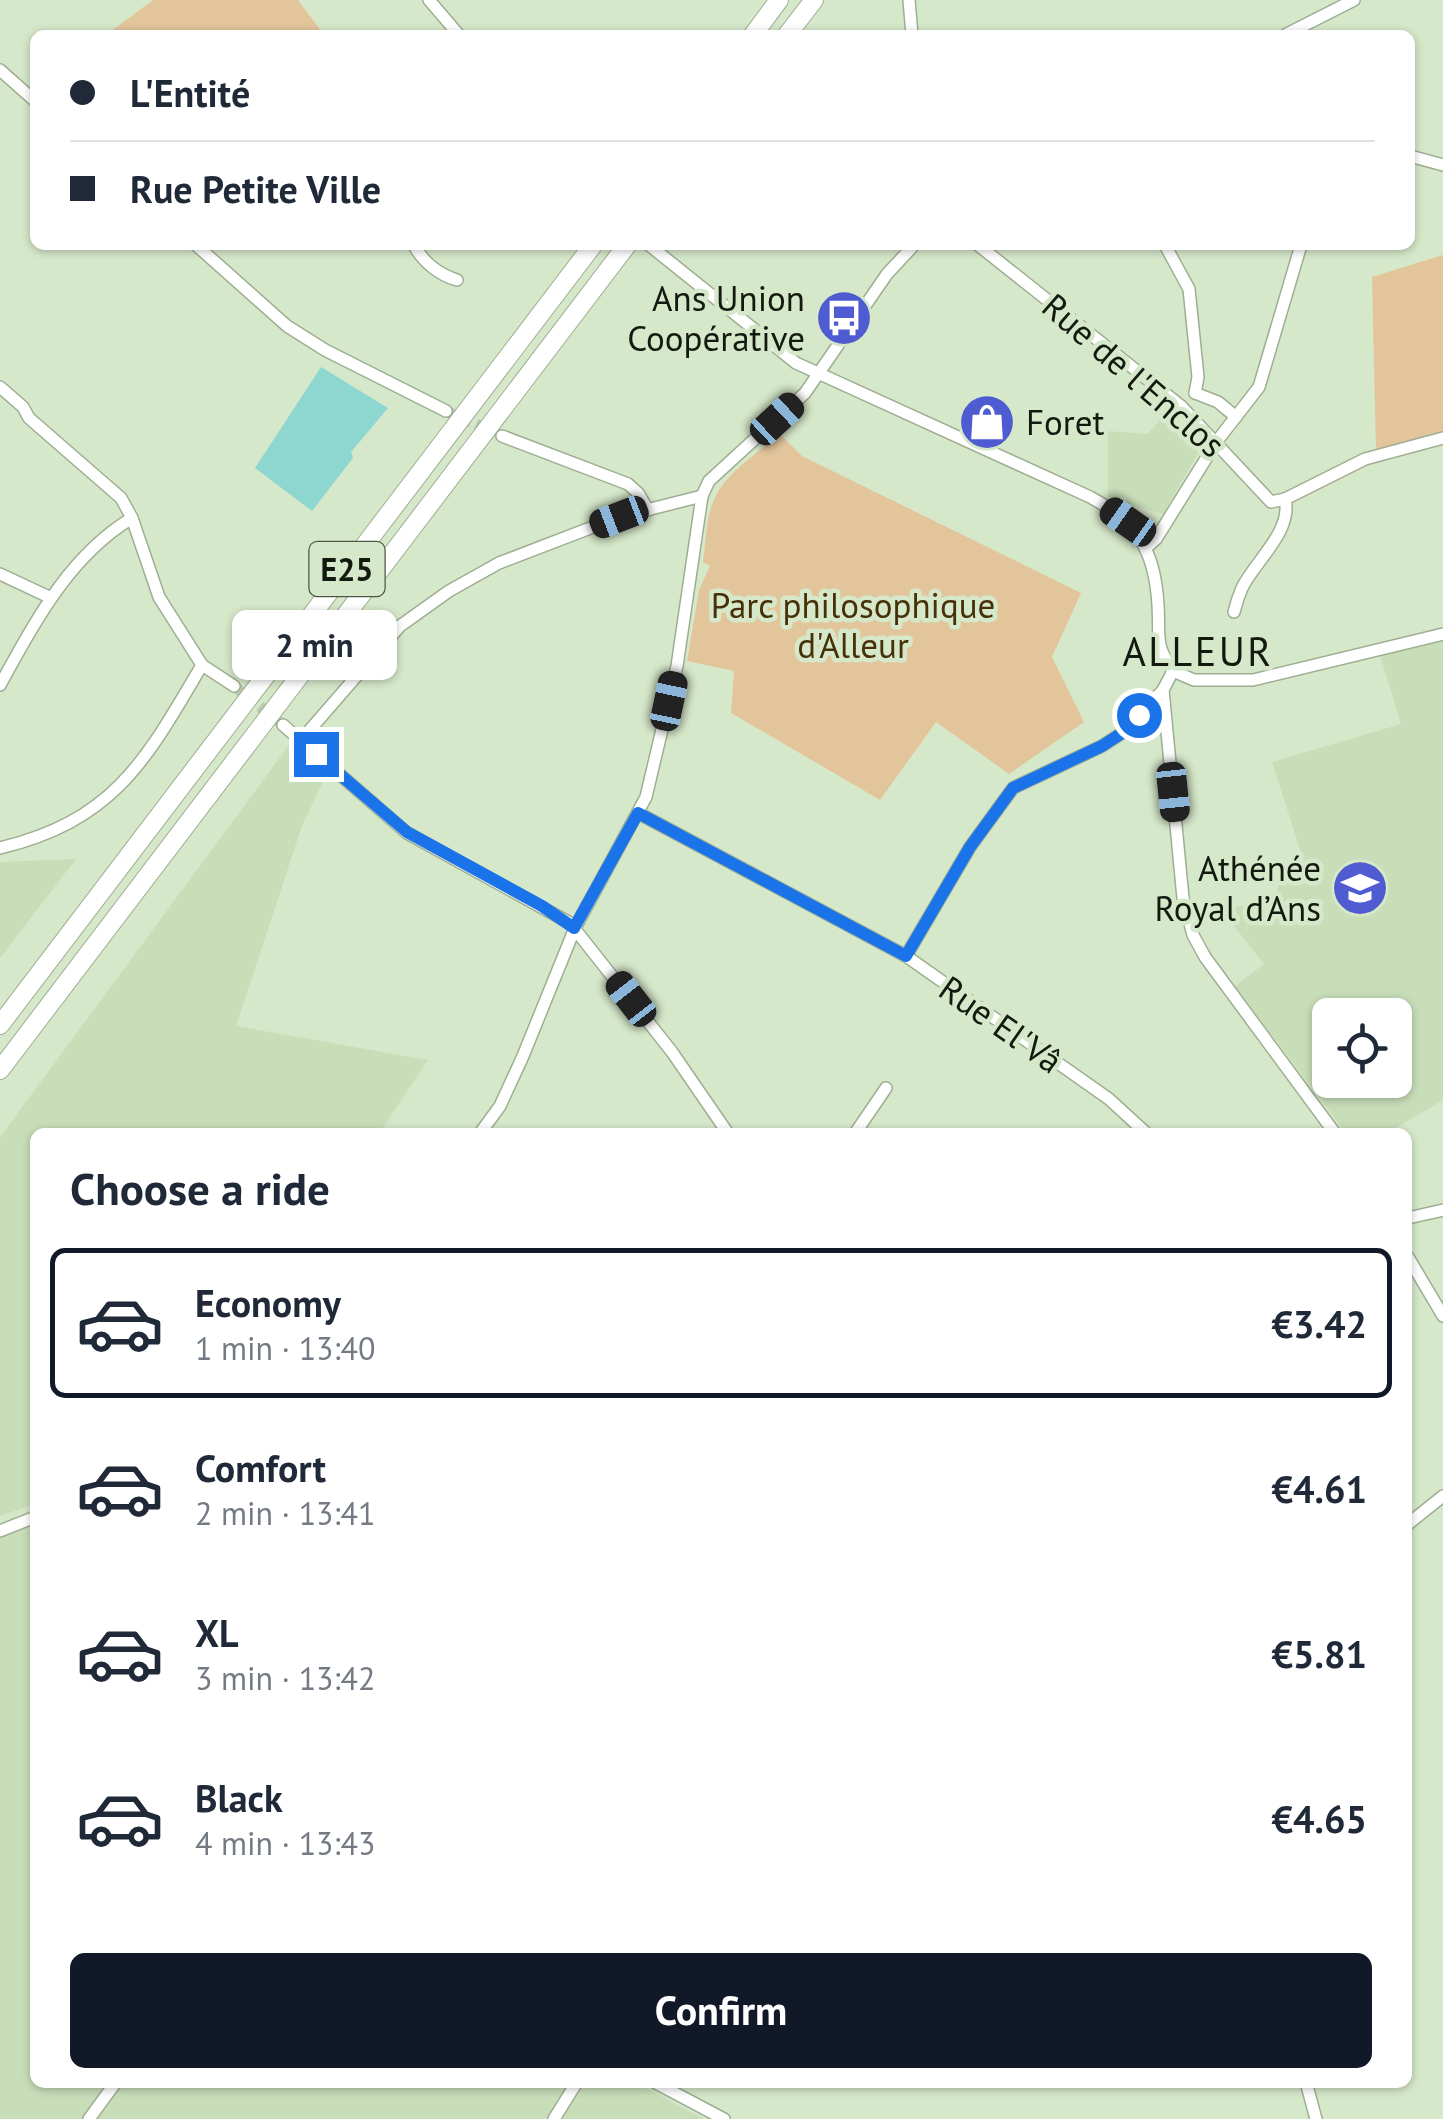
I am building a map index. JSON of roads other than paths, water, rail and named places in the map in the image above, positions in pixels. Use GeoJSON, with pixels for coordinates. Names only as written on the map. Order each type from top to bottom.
{"type":"FeatureCollection","features":[{"type":"Feature","properties":{"kind":"highway"},"geometry":{"type":"LineString","coordinates":[[757,30],[779,0]]}},
{"type":"Feature","properties":{"kind":"highway"},"geometry":{"type":"LineString","coordinates":[[791,30],[814,0]]}},
{"type":"Feature","properties":{"kind":"highway","name":"E25"},"geometry":{"type":"LineString","coordinates":[[0,1025],[589,250]]}},
{"type":"Feature","properties":{"kind":"highway","name":"E25"},"geometry":{"type":"LineString","coordinates":[[0,1070],[623,250]]}},
{"type":"Feature","properties":{"kind":"highway"},"geometry":{"type":"LineString","coordinates":[[0,1084],[72,986],[82,961]]}},
{"type":"Feature","properties":{"kind":"street"},"geometry":{"type":"LineString","coordinates":[[429,0],[455,30]]}},
{"type":"Feature","properties":{"kind":"street"},"geometry":{"type":"LineString","coordinates":[[909,0],[912,30]]}},
{"type":"Feature","properties":{"kind":"street"},"geometry":{"type":"LineString","coordinates":[[1306,30],[1354,0]]}},
{"type":"Feature","properties":{"kind":"street"},"geometry":{"type":"LineString","coordinates":[[0,70],[30,97]]}},
{"type":"Feature","properties":{"kind":"street"},"geometry":{"type":"LineString","coordinates":[[202,250],[287,326],[325,350],[446,410]]}},
{"type":"Feature","properties":{"kind":"street"},"geometry":{"type":"LineString","coordinates":[[418,250],[446,277],[457,280]]}},
{"type":"Feature","properties":{"kind":"street"},"geometry":{"type":"LineString","coordinates":[[654,250],[796,363],[1090,497],[1128,522],[1147,547],[1156,584],[1160,652],[1174,671],[1194,680],[1253,680],[1443,634]]}},
{"type":"Feature","properties":{"kind":"street"},"geometry":{"type":"LineString","coordinates":[[484,1128],[500,1106],[574,928],[638,813],[654,771],[677,666],[702,496],[709,482],[806,393],[887,274],[909,250]]}},
{"type":"Feature","properties":{"kind":"street","name":"Rue de l'Enclos"},"geometry":{"type":"LineString","coordinates":[[984,250],[1181,406],[1218,442],[1266,500],[1285,500]]}},
{"type":"Feature","properties":{"kind":"street"},"geometry":{"type":"LineString","coordinates":[[1168,250],[1190,290],[1198,376],[1195,393],[1181,406]]}},
{"type":"Feature","properties":{"kind":"street"},"geometry":{"type":"LineString","coordinates":[[1147,547],[1259,387],[1300,250]]}},
{"type":"Feature","properties":{"kind":"street"},"geometry":{"type":"LineString","coordinates":[[0,387],[29,418],[121,498],[132,518],[159,596],[202,664],[234,686]]}},
{"type":"Feature","properties":{"kind":"street"},"geometry":{"type":"LineString","coordinates":[[1195,393],[1218,402],[1236,417]]}},
{"type":"Feature","properties":{"kind":"street"},"geometry":{"type":"LineString","coordinates":[[502,436],[628,484],[648,510]]}},
{"type":"Feature","properties":{"kind":"street"},"geometry":{"type":"LineString","coordinates":[[1234,612],[1242,588],[1284,522],[1288,507],[1285,500],[1366,459],[1443,438]]}},
{"type":"Feature","properties":{"kind":"street"},"geometry":{"type":"LineString","coordinates":[[302,740],[400,626],[449,592],[498,563],[619,517],[702,496]]}},
{"type":"Feature","properties":{"kind":"street"},"geometry":{"type":"LineString","coordinates":[[0,685],[49,597],[110,532],[132,518]]}},
{"type":"Feature","properties":{"kind":"street"},"geometry":{"type":"LineString","coordinates":[[0,574],[49,597]]}},
{"type":"Feature","properties":{"kind":"street"},"geometry":{"type":"LineString","coordinates":[[0,848],[46,836],[95,809],[113,794],[158,741],[202,664]]}},
{"type":"Feature","properties":{"kind":"street"},"geometry":{"type":"LineString","coordinates":[[906,956],[970,847],[1013,788],[1112,740],[1163,690],[1174,671]]}},
{"type":"Feature","properties":{"kind":"street"},"geometry":{"type":"LineString","coordinates":[[1163,690],[1183,898],[1192,934],[1331,1128]]}},
{"type":"Feature","properties":{"kind":"street"},"geometry":{"type":"LineString","coordinates":[[283,725],[407,832],[542,906],[574,928],[672,1052],[724,1128]]}},
{"type":"Feature","properties":{"kind":"street","name":"Rue El'Vâ"},"geometry":{"type":"LineString","coordinates":[[638,813],[906,956],[1110,1100],[1141,1128]]}},
{"type":"Feature","properties":{"kind":"street"},"geometry":{"type":"LineString","coordinates":[[859,1128],[886,1088]]}},
{"type":"Feature","properties":{"kind":"street"},"geometry":{"type":"LineString","coordinates":[[1412,1217],[1443,1210]]}},
{"type":"Feature","properties":{"kind":"street"},"geometry":{"type":"LineString","coordinates":[[1412,1264],[1443,1316]]}},
{"type":"Feature","properties":{"kind":"street"},"geometry":{"type":"LineString","coordinates":[[1412,1521],[1443,1496]]}},
{"type":"Feature","properties":{"kind":"street"},"geometry":{"type":"LineString","coordinates":[[0,1530],[30,1519]]}},
{"type":"Feature","properties":{"kind":"street"},"geometry":{"type":"LineString","coordinates":[[90,2119],[112,2088]]}},
{"type":"Feature","properties":{"kind":"street"},"geometry":{"type":"LineString","coordinates":[[554,2119],[573,2088]]}},
{"type":"Feature","properties":{"kind":"street"},"geometry":{"type":"LineString","coordinates":[[665,2088],[724,2119]]}},
{"type":"Feature","properties":{"kind":"street"},"geometry":{"type":"LineString","coordinates":[[1307,2088],[1316,2119]]}},
{"type":"Feature","properties":{"kind":"water"},"geometry":{"type":"Polygon","coordinates":[[[321,367],[388,408],[351,452],[353,458],[312,511],[255,468],[321,367]]]}},
{"type":"Feature","properties":{"kind":"tunnel"},"geometry":{"type":"LineString","coordinates":[[446,411],[489,430]]}},
{"type":"Feature","properties":{"kind":"tunnel"},"geometry":{"type":"LineString","coordinates":[[234,686],[283,725]]}},
{"type":"Feature","properties":{"kind":"place","name":"Ans Union Coopérative"},"geometry":{"type":"Point","coordinates":[844,318]}},
{"type":"Feature","properties":{"kind":"place","name":"Foret"},"geometry":{"type":"Point","coordinates":[987,422]}},
{"type":"Feature","properties":{"kind":"place","name":"Athénée Royal d’Ans"},"geometry":{"type":"Point","coordinates":[1360,888]}},
{"type":"Feature","properties":{"kind":"district","name":"ALLEUR"},"geometry":{"type":"Point","coordinates":[1198,651]}},
{"type":"Feature","properties":{"kind":"park label","name":"Parc philosophique d'Alleur"},"geometry":{"type":"Point","coordinates":[853,625]}}]}
